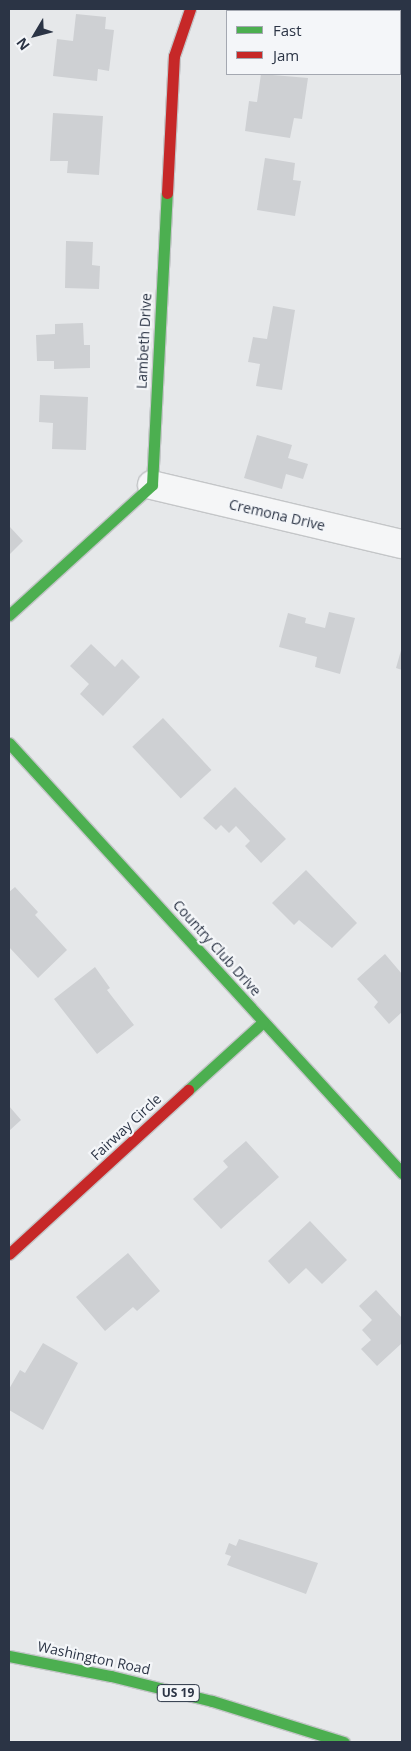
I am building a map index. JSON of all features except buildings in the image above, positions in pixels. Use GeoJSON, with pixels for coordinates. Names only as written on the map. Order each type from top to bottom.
{"type":"FeatureCollection","features":[{"type":"Feature","properties":{"kind":"street","name":"Lambeth Drive"},"geometry":{"type":"LineString","coordinates":[[152,485],[174,56],[190,9]]}},
{"type":"Feature","properties":{"kind":"street","name":"Cremona Drive"},"geometry":{"type":"LineString","coordinates":[[152,485],[402,544]]}},
{"type":"Feature","properties":{"kind":"street"},"geometry":{"type":"LineString","coordinates":[[9,615],[152,485]]}},
{"type":"Feature","properties":{"kind":"street","name":"Country Club Drive"},"geometry":{"type":"LineString","coordinates":[[9,743],[402,1174]]}},
{"type":"Feature","properties":{"kind":"street","name":"Fairway Circle"},"geometry":{"type":"LineString","coordinates":[[9,1254],[263,1022]]}},
{"type":"Feature","properties":{"kind":"street","name":"Washington Road"},"geometry":{"type":"LineString","coordinates":[[9,1656],[111,1676],[212,1701],[344,1742]]}},
{"type":"Feature","properties":{"kind":"traffic: fast"},"geometry":{"type":"LineString","coordinates":[[9,615],[152,485],[167,193]]}},
{"type":"Feature","properties":{"kind":"traffic: fast"},"geometry":{"type":"LineString","coordinates":[[9,743],[402,1173]]}},
{"type":"Feature","properties":{"kind":"traffic: fast"},"geometry":{"type":"LineString","coordinates":[[188,1090],[263,1022]]}},
{"type":"Feature","properties":{"kind":"traffic: fast"},"geometry":{"type":"LineString","coordinates":[[9,1656],[111,1676],[212,1701],[344,1742]]}},
{"type":"Feature","properties":{"kind":"traffic: jam"},"geometry":{"type":"LineString","coordinates":[[167,193],[174,56],[190,9]]}},
{"type":"Feature","properties":{"kind":"traffic: jam"},"geometry":{"type":"LineString","coordinates":[[9,1254],[188,1090]]}}]}
